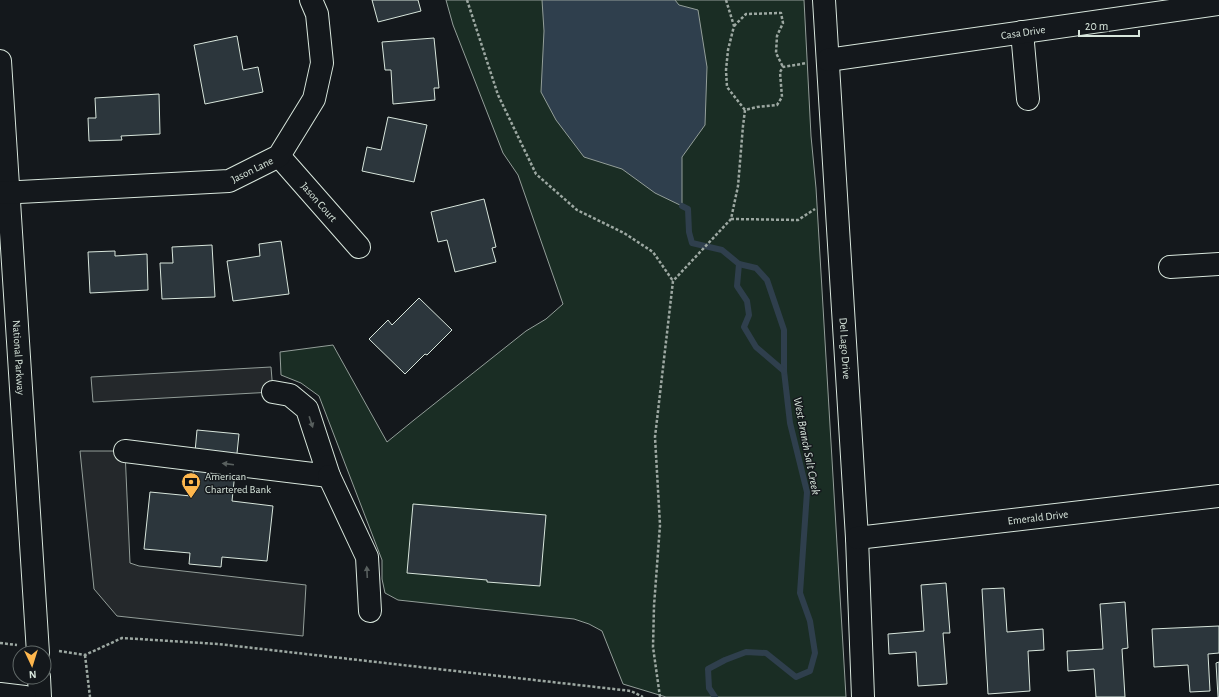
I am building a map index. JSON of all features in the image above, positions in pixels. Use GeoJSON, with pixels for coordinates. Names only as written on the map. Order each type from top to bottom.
{"type":"FeatureCollection","features":[{"type":"Feature","properties":{"kind":"street","name":"Jason Lane"},"geometry":{"type":"LineString","coordinates":[[4,192],[229,181],[279,156],[314,99],[322,63],[317,14],[310,0]]}},
{"type":"Feature","properties":{"kind":"street","name":"Del Lago Drive"},"geometry":{"type":"LineString","coordinates":[[824,0],[857,538],[863,697]]}},
{"type":"Feature","properties":{"kind":"street","name":"Casa Drive"},"geometry":{"type":"LineString","coordinates":[[828,60],[1219,4]]}},
{"type":"Feature","properties":{"kind":"street"},"geometry":{"type":"LineString","coordinates":[[1022,32],[1028,99]]}},
{"type":"Feature","properties":{"kind":"street","name":"National Parkway"},"geometry":{"type":"LineString","coordinates":[[0,61],[4,192],[37,645]]}},
{"type":"Feature","properties":{"kind":"street","name":"Jason Court"},"geometry":{"type":"LineString","coordinates":[[279,156],[359,247]]}},
{"type":"Feature","properties":{"kind":"street"},"geometry":{"type":"LineString","coordinates":[[1170,267],[1219,264]]}},
{"type":"Feature","properties":{"kind":"street"},"geometry":{"type":"LineString","coordinates":[[273,392],[290,395],[307,409],[329,476],[366,557],[370,611]]}},
{"type":"Feature","properties":{"kind":"street"},"geometry":{"type":"LineString","coordinates":[[125,451],[329,476]]}},
{"type":"Feature","properties":{"kind":"street","name":"Emerald Drive"},"geometry":{"type":"LineString","coordinates":[[857,538],[1219,496]]}},
{"type":"Feature","properties":{"kind":"street"},"geometry":{"type":"LineString","coordinates":[[39,685],[40,697]]}},
{"type":"Feature","properties":{"kind":"street"},"geometry":{"type":"LineString","coordinates":[[0,694],[25,697]]}},
{"type":"Feature","properties":{"kind":"path"},"geometry":{"type":"LineString","coordinates":[[467,0],[498,95],[536,174],[577,210],[624,233],[653,252],[674,281]]}},
{"type":"Feature","properties":{"kind":"path"},"geometry":{"type":"LineString","coordinates":[[726,0],[734,26]]}},
{"type":"Feature","properties":{"kind":"path"},"geometry":{"type":"LineString","coordinates":[[660,697],[653,647],[654,606],[660,525],[655,437],[674,281],[709,241],[731,219],[738,186],[745,110],[727,87],[726,70],[728,50],[734,26],[746,14],[781,13],[783,22],[777,36],[776,53],[783,67]]}},
{"type":"Feature","properties":{"kind":"path"},"geometry":{"type":"LineString","coordinates":[[783,67],[828,60]]}},
{"type":"Feature","properties":{"kind":"path"},"geometry":{"type":"LineString","coordinates":[[745,110],[777,105],[782,97],[780,72],[783,67]]}},
{"type":"Feature","properties":{"kind":"path"},"geometry":{"type":"LineString","coordinates":[[731,219],[798,220],[817,208]]}},
{"type":"Feature","properties":{"kind":"path"},"geometry":{"type":"LineString","coordinates":[[90,697],[85,655],[122,638],[218,644],[631,691],[643,697]]}},
{"type":"Feature","properties":{"kind":"green space"},"geometry":{"type":"Polygon","coordinates":[[[446,0],[804,0],[846,697],[666,697],[623,684],[602,631],[589,624],[574,619],[398,600],[385,593],[382,579],[382,560],[319,396],[301,383],[281,375],[280,352],[333,345],[387,442],[526,331],[546,319],[563,304],[518,175],[503,153],[453,25],[446,0]]]}},
{"type":"Feature","properties":{"kind":"shaded area"},"geometry":{"type":"Polygon","coordinates":[[[271,367],[273,392],[93,402],[91,377],[271,367]]]}},
{"type":"Feature","properties":{"kind":"shaded area"},"geometry":{"type":"Polygon","coordinates":[[[80,451],[125,451],[130,563],[139,566],[306,585],[303,636],[117,616],[94,589],[80,451]]]}},
{"type":"Feature","properties":{"kind":"water"},"geometry":{"type":"Polygon","coordinates":[[[542,0],[675,0],[679,5],[698,10],[707,67],[705,125],[682,157],[682,206],[655,193],[622,169],[584,157],[556,120],[541,92],[544,31],[542,0]]]}},
{"type":"Feature","properties":{"kind":"building"},"geometry":{"type":"Polygon","coordinates":[[[372,0],[418,0],[421,11],[378,22],[372,0]]]}},
{"type":"Feature","properties":{"kind":"building"},"geometry":{"type":"Polygon","coordinates":[[[237,36],[243,70],[258,67],[263,92],[205,104],[194,45],[237,36]]]}},
{"type":"Feature","properties":{"kind":"building"},"geometry":{"type":"Polygon","coordinates":[[[434,38],[439,88],[434,88],[435,100],[393,104],[391,70],[385,70],[382,42],[434,38]]]}},
{"type":"Feature","properties":{"kind":"building"},"geometry":{"type":"Polygon","coordinates":[[[159,94],[160,134],[121,136],[122,140],[89,141],[88,118],[96,118],[95,98],[159,94]]]}},
{"type":"Feature","properties":{"kind":"building"},"geometry":{"type":"Polygon","coordinates":[[[388,117],[427,125],[414,182],[362,171],[367,147],[381,150],[388,117]]]}},
{"type":"Feature","properties":{"kind":"building"},"geometry":{"type":"Polygon","coordinates":[[[484,199],[496,247],[492,248],[496,262],[455,272],[447,240],[438,242],[431,212],[484,199]]]}},
{"type":"Feature","properties":{"kind":"building"},"geometry":{"type":"Polygon","coordinates":[[[281,241],[289,294],[233,301],[227,261],[260,256],[259,244],[281,241]]]}},
{"type":"Feature","properties":{"kind":"building"},"geometry":{"type":"Polygon","coordinates":[[[212,245],[215,297],[162,299],[160,263],[173,263],[172,247],[212,245]]]}},
{"type":"Feature","properties":{"kind":"building"},"geometry":{"type":"Polygon","coordinates":[[[115,251],[115,256],[147,254],[148,290],[90,293],[88,252],[115,251]]]}},
{"type":"Feature","properties":{"kind":"building"},"geometry":{"type":"Polygon","coordinates":[[[419,298],[452,330],[405,374],[369,339],[388,320],[392,325],[419,298]]]}},
{"type":"Feature","properties":{"kind":"building","name":"American Chartered Bank"},"geometry":{"type":"Polygon","coordinates":[[[197,430],[239,434],[232,501],[273,506],[267,561],[222,557],[221,567],[189,564],[190,553],[144,549],[150,492],[191,496],[197,430]]]}},
{"type":"Feature","properties":{"kind":"building"},"geometry":{"type":"Polygon","coordinates":[[[413,504],[546,515],[540,586],[407,573],[413,504]]]}},
{"type":"Feature","properties":{"kind":"building"},"geometry":{"type":"Polygon","coordinates":[[[946,583],[950,633],[943,633],[947,684],[918,686],[916,652],[889,654],[888,634],[924,631],[921,585],[946,583]]]}},
{"type":"Feature","properties":{"kind":"building"},"geometry":{"type":"Polygon","coordinates":[[[1004,588],[1007,632],[1043,629],[1044,650],[1028,651],[1030,691],[988,694],[982,589],[1004,588]]]}},
{"type":"Feature","properties":{"kind":"building"},"geometry":{"type":"Polygon","coordinates":[[[1125,602],[1128,648],[1122,649],[1125,697],[1096,697],[1094,669],[1068,671],[1067,651],[1103,649],[1100,604],[1125,602]]]}},
{"type":"Feature","properties":{"kind":"building"},"geometry":{"type":"Polygon","coordinates":[[[1219,626],[1219,653],[1208,654],[1210,691],[1190,692],[1188,665],[1154,667],[1152,629],[1219,626]]]}},
{"type":"Feature","properties":{"kind":"building"},"geometry":{"type":"Polygon","coordinates":[[[1219,662],[1219,697],[1218,697],[1216,663],[1219,662]]]}},
{"type":"Feature","properties":{"kind":"waterway","name":"West Branch Salt Creek"},"geometry":{"type":"LineString","coordinates":[[682,206],[688,209],[689,232],[692,243],[722,250],[739,264],[756,268],[767,280],[784,330],[784,371],[790,423],[807,492],[800,593],[810,621],[815,653],[810,671],[796,677],[766,653],[746,652],[725,660],[708,669],[709,688],[715,697]]}},
{"type":"Feature","properties":{"kind":"waterway"},"geometry":{"type":"LineString","coordinates":[[739,264],[737,286],[747,301],[749,315],[744,327],[756,347],[784,371]]}},
{"type":"Feature","properties":{"kind":"place","name":"American Chartered Bank"},"geometry":{"type":"Point","coordinates":[191,499]}}]}
